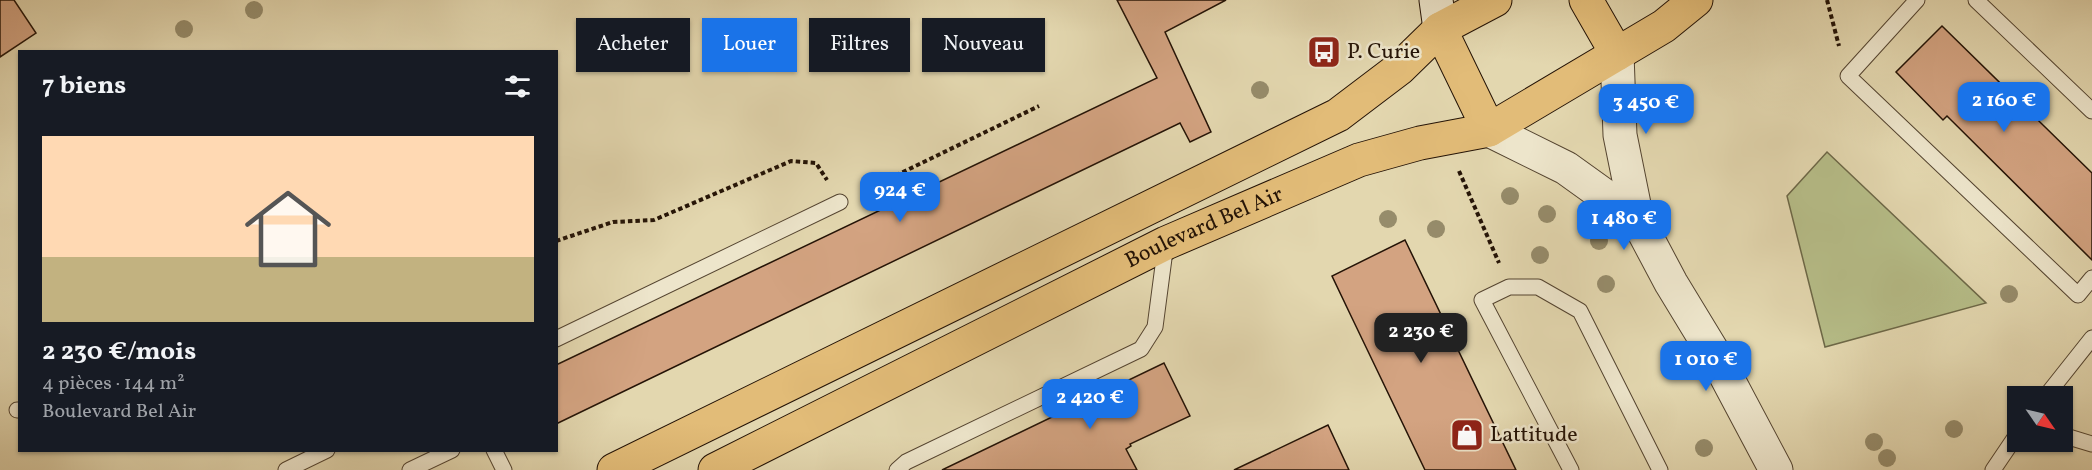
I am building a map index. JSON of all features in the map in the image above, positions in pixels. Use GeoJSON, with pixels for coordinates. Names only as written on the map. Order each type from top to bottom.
{"type":"FeatureCollection","features":[{"type":"Feature","properties":{"kind":"main road","name":"Boulevard Bel Air"},"geometry":{"type":"LineString","coordinates":[[614,470],[1331,118],[1400,68],[1438,14],[1495,0]]}},
{"type":"Feature","properties":{"kind":"main road"},"geometry":{"type":"LineString","coordinates":[[1586,0],[1617,54]]}},
{"type":"Feature","properties":{"kind":"main road","name":"Boulevard Bel Air"},"geometry":{"type":"LineString","coordinates":[[715,470],[1166,243],[1359,160],[1420,143],[1489,129],[1664,26],[1696,0]]}},
{"type":"Feature","properties":{"kind":"main road"},"geometry":{"type":"LineString","coordinates":[[1438,14],[1489,129]]}},
{"type":"Feature","properties":{"kind":"street"},"geometry":{"type":"LineString","coordinates":[[1617,54],[1620,135],[1636,219],[1671,283],[1716,357],[1776,470]]}},
{"type":"Feature","properties":{"kind":"street"},"geometry":{"type":"LineString","coordinates":[[1489,129],[1566,168],[1636,219]]}},
{"type":"Feature","properties":{"kind":"lane"},"geometry":{"type":"LineString","coordinates":[[1917,0],[1848,76],[2078,294],[2092,278]]}},
{"type":"Feature","properties":{"kind":"lane"},"geometry":{"type":"LineString","coordinates":[[1976,0],[2092,111]]}},
{"type":"Feature","properties":{"kind":"lane"},"geometry":{"type":"LineString","coordinates":[[558,338],[840,202]]}},
{"type":"Feature","properties":{"kind":"lane"},"geometry":{"type":"LineString","coordinates":[[897,470],[906,462],[1141,349],[1155,327],[1166,243]]}},
{"type":"Feature","properties":{"kind":"lane"},"geometry":{"type":"LineString","coordinates":[[1571,470],[1482,300],[1509,287],[1538,287],[1580,310],[1660,470]]}},
{"type":"Feature","properties":{"kind":"lane"},"geometry":{"type":"LineString","coordinates":[[2054,386],[2092,339]]}},
{"type":"Feature","properties":{"kind":"lane"},"geometry":{"type":"LineString","coordinates":[[2073,438],[2092,444]]}},
{"type":"Feature","properties":{"kind":"lane"},"geometry":{"type":"LineString","coordinates":[[1993,470],[2007,449]]}},
{"type":"Feature","properties":{"kind":"lane"},"geometry":{"type":"LineString","coordinates":[[286,470],[323,452]]}},
{"type":"Feature","properties":{"kind":"lane"},"geometry":{"type":"LineString","coordinates":[[410,470],[448,452]]}},
{"type":"Feature","properties":{"kind":"lane"},"geometry":{"type":"LineString","coordinates":[[495,452],[504,470]]}},
{"type":"Feature","properties":{"kind":"path"},"geometry":{"type":"LineString","coordinates":[[1827,0],[1848,76]]}},
{"type":"Feature","properties":{"kind":"path"},"geometry":{"type":"LineString","coordinates":[[558,240],[613,222],[654,220],[791,161],[816,163],[840,202],[1039,106]]}},
{"type":"Feature","properties":{"kind":"path"},"geometry":{"type":"LineString","coordinates":[[1455,162],[1509,287]]}},
{"type":"Feature","properties":{"kind":"green space"},"geometry":{"type":"Polygon","coordinates":[[[1827,152],[1986,303],[1825,347],[1787,196],[1827,152]]]}},
{"type":"Feature","properties":{"kind":"building"},"geometry":{"type":"Polygon","coordinates":[[[0,0],[14,0],[36,33],[0,57],[0,0]]]}},
{"type":"Feature","properties":{"kind":"building"},"geometry":{"type":"Polygon","coordinates":[[[1117,0],[1226,0],[1165,32],[1211,132],[1190,142],[1180,123],[558,423],[558,364],[1157,78],[1117,0]]]}},
{"type":"Feature","properties":{"kind":"building"},"geometry":{"type":"Polygon","coordinates":[[[1942,26],[2092,173],[2092,260],[1947,116],[1943,120],[1896,72],[1942,26]]]}},
{"type":"Feature","properties":{"kind":"building"},"geometry":{"type":"Polygon","coordinates":[[[1405,240],[1516,470],[1425,470],[1332,276],[1405,240]]]}},
{"type":"Feature","properties":{"kind":"building"},"geometry":{"type":"Polygon","coordinates":[[[1164,363],[1190,416],[1130,444],[1131,446],[1126,449],[1137,470],[942,470],[1164,363]]]}},
{"type":"Feature","properties":{"kind":"building"},"geometry":{"type":"Polygon","coordinates":[[[1328,425],[1349,470],[1234,470],[1328,425]]]}},
{"type":"Feature","properties":{"kind":"place","name":"P. Curie"},"geometry":{"type":"Point","coordinates":[1324,52]}},
{"type":"Feature","properties":{"kind":"place","name":"Lattitude"},"geometry":{"type":"Point","coordinates":[1467,435]}}]}
